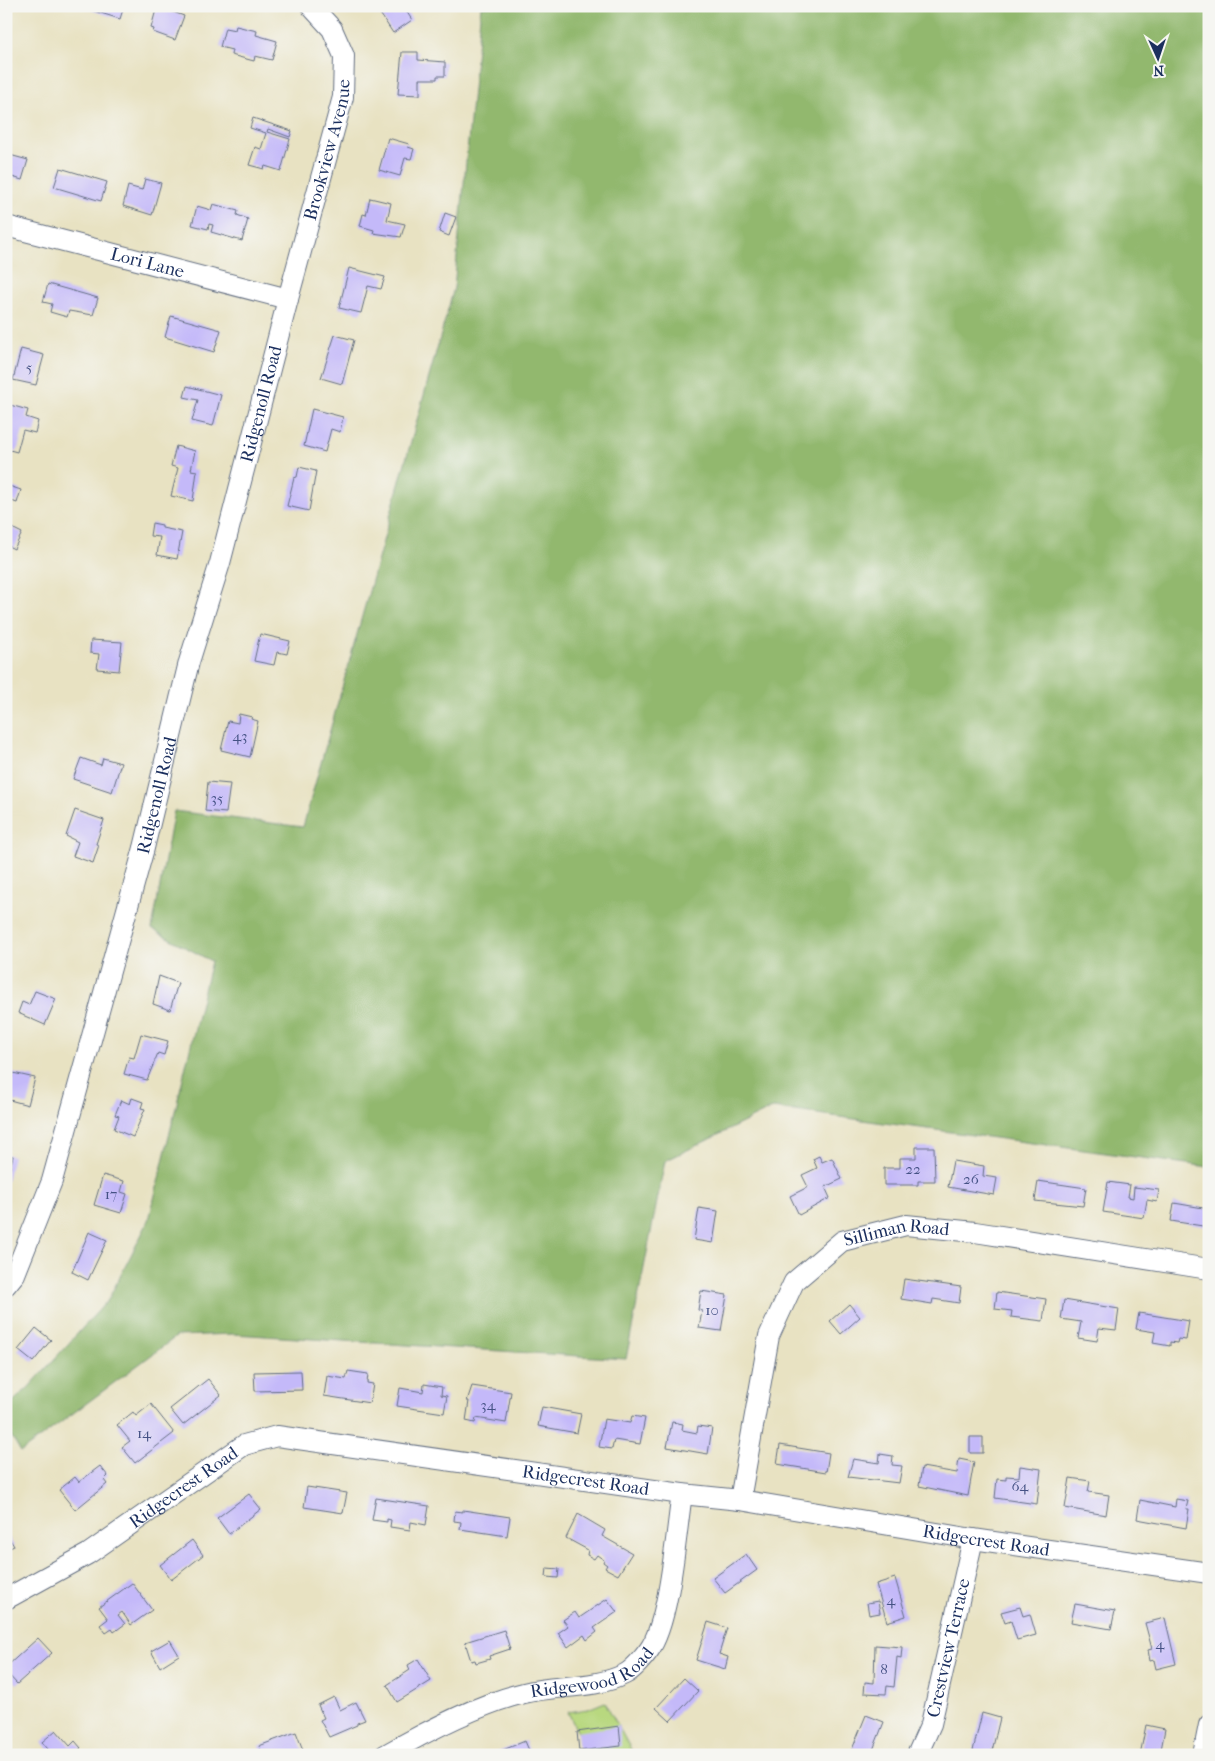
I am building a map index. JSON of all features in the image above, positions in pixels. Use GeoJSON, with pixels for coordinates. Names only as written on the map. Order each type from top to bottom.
{"type":"FeatureCollection","features":[{"type":"Feature","properties":{"kind":"street","name":"Brookview Avenue"},"geometry":{"type":"LineString","coordinates":[[288,299],[344,96],[344,56],[332,29],[312,6]]}},
{"type":"Feature","properties":{"kind":"street","name":"Lori Lane"},"geometry":{"type":"LineString","coordinates":[[6,226],[288,299]]}},
{"type":"Feature","properties":{"kind":"street","name":"Ridgenoll Road"},"geometry":{"type":"LineString","coordinates":[[6,1285],[15,1274],[52,1181],[144,848],[189,662],[220,563],[288,299]]}},
{"type":"Feature","properties":{"kind":"street","name":"Silliman Road"},"geometry":{"type":"LineString","coordinates":[[740,1500],[769,1336],[794,1282],[842,1241],[906,1225],[975,1232],[1209,1269]]}},
{"type":"Feature","properties":{"kind":"street","name":"Ridgecrest Road"},"geometry":{"type":"LineString","coordinates":[[6,1599],[88,1554],[244,1445],[277,1436],[682,1494],[740,1500],[973,1539],[1209,1573]]}},
{"type":"Feature","properties":{"kind":"street","name":"Ridgewood Road"},"geometry":{"type":"LineString","coordinates":[[385,1755],[414,1738],[476,1710],[524,1693],[590,1684],[627,1674],[650,1649],[664,1615],[682,1494]]}},
{"type":"Feature","properties":{"kind":"street","name":"Crestview Terrace"},"geometry":{"type":"LineString","coordinates":[[918,1755],[931,1724],[973,1539]]}},
{"type":"Feature","properties":{"kind":"street"},"geometry":{"type":"LineString","coordinates":[[1203,1755],[1209,1726]]}},
{"type":"Feature","properties":{"kind":"green space"},"geometry":{"type":"Polygon","coordinates":[[[481,6],[1209,6],[1209,1167],[773,1108],[665,1161],[626,1359],[234,1334],[177,1336],[21,1452],[6,1428],[6,1408],[29,1387],[108,1300],[149,1220],[211,961],[152,929],[174,811],[303,827],[454,288],[481,6]]]}},
{"type":"Feature","properties":{"kind":"green space"},"geometry":{"type":"Polygon","coordinates":[[[605,1702],[634,1755],[588,1755],[568,1712],[588,1709],[605,1702]]]}},
{"type":"Feature","properties":{"kind":"building"},"geometry":{"type":"Polygon","coordinates":[[[92,6],[124,6],[120,19],[91,10],[92,6]]]}},
{"type":"Feature","properties":{"kind":"building"},"geometry":{"type":"Polygon","coordinates":[[[157,6],[184,16],[175,40],[153,32],[154,29],[151,28],[157,6]]]}},
{"type":"Feature","properties":{"kind":"building"},"geometry":{"type":"Polygon","coordinates":[[[375,6],[403,6],[412,20],[393,33],[375,6]]]}},
{"type":"Feature","properties":{"kind":"building"},"geometry":{"type":"Polygon","coordinates":[[[236,26],[257,31],[256,35],[277,41],[272,60],[255,56],[254,61],[231,55],[232,50],[220,47],[225,28],[235,30],[236,26]]]}},
{"type":"Feature","properties":{"kind":"building"},"geometry":{"type":"Polygon","coordinates":[[[402,52],[418,52],[418,60],[445,62],[445,76],[437,76],[437,79],[420,79],[420,95],[398,94],[402,52]]]}},
{"type":"Feature","properties":{"kind":"building"},"geometry":{"type":"Polygon","coordinates":[[[253,118],[292,131],[290,137],[268,129],[267,132],[290,139],[281,171],[265,166],[264,169],[249,165],[255,147],[261,149],[266,133],[250,128],[253,118]]]}},
{"type":"Feature","properties":{"kind":"building"},"geometry":{"type":"Polygon","coordinates":[[[388,138],[409,144],[408,147],[414,149],[411,159],[405,158],[400,176],[379,170],[388,138]]]}},
{"type":"Feature","properties":{"kind":"building"},"geometry":{"type":"Polygon","coordinates":[[[6,154],[28,160],[22,180],[6,175],[6,154]]]}},
{"type":"Feature","properties":{"kind":"building"},"geometry":{"type":"Polygon","coordinates":[[[60,168],[107,182],[101,201],[54,187],[60,168]]]}},
{"type":"Feature","properties":{"kind":"building"},"geometry":{"type":"Polygon","coordinates":[[[145,179],[161,183],[152,215],[123,206],[128,186],[142,190],[145,179]]]}},
{"type":"Feature","properties":{"kind":"building"},"geometry":{"type":"Polygon","coordinates":[[[370,198],[391,203],[387,220],[405,224],[401,237],[373,233],[374,230],[360,226],[363,214],[366,215],[370,198]]]}},
{"type":"Feature","properties":{"kind":"building"},"geometry":{"type":"Polygon","coordinates":[[[213,204],[238,211],[237,215],[248,219],[242,241],[211,232],[213,225],[209,224],[208,229],[192,225],[197,206],[211,210],[213,204]]]}},
{"type":"Feature","properties":{"kind":"building"},"geometry":{"type":"Polygon","coordinates":[[[445,213],[456,217],[449,236],[439,232],[445,213]]]}},
{"type":"Feature","properties":{"kind":"building"},"geometry":{"type":"Polygon","coordinates":[[[349,268],[385,277],[381,289],[368,286],[361,313],[339,308],[349,268]]]}},
{"type":"Feature","properties":{"kind":"building"},"geometry":{"type":"Polygon","coordinates":[[[48,284],[98,298],[93,315],[69,311],[67,317],[50,312],[52,304],[43,302],[48,284]]]}},
{"type":"Feature","properties":{"kind":"building"},"geometry":{"type":"Polygon","coordinates":[[[171,316],[221,330],[214,352],[165,337],[171,316]]]}},
{"type":"Feature","properties":{"kind":"building"},"geometry":{"type":"Polygon","coordinates":[[[335,335],[354,340],[342,384],[321,378],[335,335]]]}},
{"type":"Feature","properties":{"kind":"building"},"geometry":{"type":"Polygon","coordinates":[[[21,349],[44,355],[36,385],[13,380],[21,349]]]}},
{"type":"Feature","properties":{"kind":"building"},"geometry":{"type":"Polygon","coordinates":[[[187,386],[221,395],[213,426],[192,421],[198,400],[184,397],[187,386]]]}},
{"type":"Feature","properties":{"kind":"building"},"geometry":{"type":"Polygon","coordinates":[[[10,405],[28,410],[26,417],[38,421],[35,433],[23,430],[17,452],[6,449],[6,419],[10,405]]]}},
{"type":"Feature","properties":{"kind":"building"},"geometry":{"type":"Polygon","coordinates":[[[312,409],[343,417],[340,432],[331,429],[325,452],[304,446],[312,409]]]}},
{"type":"Feature","properties":{"kind":"building"},"geometry":{"type":"Polygon","coordinates":[[[176,446],[195,451],[191,470],[197,471],[193,501],[171,496],[178,468],[171,466],[176,446]]]}},
{"type":"Feature","properties":{"kind":"building"},"geometry":{"type":"Polygon","coordinates":[[[299,467],[316,471],[309,511],[287,506],[294,478],[297,477],[299,467]]]}},
{"type":"Feature","properties":{"kind":"building"},"geometry":{"type":"Polygon","coordinates":[[[6,485],[21,490],[17,503],[6,499],[6,485]]]}},
{"type":"Feature","properties":{"kind":"building"},"geometry":{"type":"Polygon","coordinates":[[[152,523],[162,525],[162,528],[182,532],[177,559],[157,555],[160,537],[150,536],[152,523]]]}},
{"type":"Feature","properties":{"kind":"building"},"geometry":{"type":"Polygon","coordinates":[[[6,525],[22,533],[14,549],[6,545],[6,525]]]}},
{"type":"Feature","properties":{"kind":"building"},"geometry":{"type":"Polygon","coordinates":[[[260,634],[290,641],[287,654],[277,652],[274,665],[254,661],[260,634]]]}},
{"type":"Feature","properties":{"kind":"building"},"geometry":{"type":"Polygon","coordinates":[[[91,640],[122,642],[119,671],[97,669],[99,654],[90,653],[91,640]]]}},
{"type":"Feature","properties":{"kind":"building"},"geometry":{"type":"Polygon","coordinates":[[[239,714],[252,717],[251,719],[258,721],[250,757],[221,750],[228,721],[238,723],[239,714]]]}},
{"type":"Feature","properties":{"kind":"building"},"geometry":{"type":"Polygon","coordinates":[[[81,758],[101,765],[103,758],[121,763],[112,792],[73,779],[81,758]]]}},
{"type":"Feature","properties":{"kind":"building"},"geometry":{"type":"Polygon","coordinates":[[[208,782],[230,784],[226,813],[205,811],[208,782]]]}},
{"type":"Feature","properties":{"kind":"building"},"geometry":{"type":"Polygon","coordinates":[[[75,810],[104,820],[96,844],[99,845],[93,863],[73,856],[78,842],[66,836],[75,810]]]}},
{"type":"Feature","properties":{"kind":"building"},"geometry":{"type":"Polygon","coordinates":[[[159,976],[178,983],[170,1010],[153,1004],[159,976]]]}},
{"type":"Feature","properties":{"kind":"building"},"geometry":{"type":"Polygon","coordinates":[[[35,991],[56,999],[45,1025],[18,1013],[22,1002],[29,1005],[35,991]]]}},
{"type":"Feature","properties":{"kind":"building"},"geometry":{"type":"Polygon","coordinates":[[[141,1034],[168,1041],[164,1055],[158,1053],[147,1080],[124,1074],[129,1057],[134,1058],[141,1034]]]}},
{"type":"Feature","properties":{"kind":"building"},"geometry":{"type":"Polygon","coordinates":[[[13,1073],[35,1078],[28,1105],[6,1099],[13,1073]]]}},
{"type":"Feature","properties":{"kind":"building"},"geometry":{"type":"Polygon","coordinates":[[[132,1098],[143,1102],[141,1108],[145,1109],[133,1137],[114,1129],[119,1116],[115,1115],[121,1100],[130,1104],[132,1098]]]}},
{"type":"Feature","properties":{"kind":"building"},"geometry":{"type":"Polygon","coordinates":[[[916,1147],[934,1147],[935,1181],[918,1181],[918,1185],[884,1185],[884,1168],[900,1168],[900,1158],[916,1158],[916,1147]]]}},
{"type":"Feature","properties":{"kind":"building"},"geometry":{"type":"Polygon","coordinates":[[[6,1154],[13,1156],[7,1181],[6,1181],[6,1154]]]}},
{"type":"Feature","properties":{"kind":"building"},"geometry":{"type":"Polygon","coordinates":[[[819,1156],[822,1162],[832,1158],[842,1179],[825,1187],[830,1198],[799,1215],[790,1196],[808,1187],[802,1175],[817,1168],[813,1159],[819,1156]]]}},
{"type":"Feature","properties":{"kind":"building"},"geometry":{"type":"Polygon","coordinates":[[[953,1161],[984,1166],[983,1176],[997,1178],[994,1195],[948,1187],[953,1161]]]}},
{"type":"Feature","properties":{"kind":"building"},"geometry":{"type":"Polygon","coordinates":[[[103,1175],[124,1181],[121,1192],[127,1194],[121,1213],[94,1205],[103,1175]]]}},
{"type":"Feature","properties":{"kind":"building"},"geometry":{"type":"Polygon","coordinates":[[[1038,1181],[1086,1188],[1083,1206],[1035,1201],[1038,1181]]]}},
{"type":"Feature","properties":{"kind":"building"},"geometry":{"type":"Polygon","coordinates":[[[1108,1182],[1130,1185],[1128,1197],[1133,1198],[1134,1187],[1159,1190],[1157,1202],[1147,1200],[1144,1218],[1103,1212],[1108,1182]]]}},
{"type":"Feature","properties":{"kind":"building"},"geometry":{"type":"Polygon","coordinates":[[[1174,1203],[1209,1209],[1209,1227],[1171,1221],[1174,1203]]]}},
{"type":"Feature","properties":{"kind":"building"},"geometry":{"type":"Polygon","coordinates":[[[699,1208],[718,1211],[713,1243],[694,1240],[699,1208]]]}},
{"type":"Feature","properties":{"kind":"building"},"geometry":{"type":"Polygon","coordinates":[[[89,1232],[107,1240],[88,1280],[72,1272],[89,1232]]]}},
{"type":"Feature","properties":{"kind":"building"},"geometry":{"type":"Polygon","coordinates":[[[904,1279],[961,1287],[959,1303],[933,1299],[932,1304],[901,1299],[904,1279]]]}},
{"type":"Feature","properties":{"kind":"building"},"geometry":{"type":"Polygon","coordinates":[[[701,1291],[727,1295],[721,1331],[699,1328],[702,1311],[698,1310],[701,1291]]]}},
{"type":"Feature","properties":{"kind":"building"},"geometry":{"type":"Polygon","coordinates":[[[997,1292],[1046,1299],[1043,1321],[1011,1317],[1012,1311],[995,1309],[997,1292]]]}},
{"type":"Feature","properties":{"kind":"building"},"geometry":{"type":"Polygon","coordinates":[[[1064,1300],[1119,1309],[1116,1330],[1099,1328],[1097,1341],[1078,1338],[1081,1322],[1061,1319],[1064,1300]]]}},
{"type":"Feature","properties":{"kind":"building"},"geometry":{"type":"Polygon","coordinates":[[[849,1304],[860,1317],[841,1334],[830,1321],[849,1304]]]}},
{"type":"Feature","properties":{"kind":"building"},"geometry":{"type":"Polygon","coordinates":[[[1139,1313],[1189,1321],[1186,1340],[1178,1339],[1177,1343],[1170,1342],[1170,1346],[1153,1343],[1155,1332],[1136,1329],[1139,1313]]]}},
{"type":"Feature","properties":{"kind":"building"},"geometry":{"type":"Polygon","coordinates":[[[36,1328],[51,1340],[33,1362],[18,1350],[36,1328]]]}},
{"type":"Feature","properties":{"kind":"building"},"geometry":{"type":"Polygon","coordinates":[[[301,1371],[302,1390],[255,1391],[254,1372],[301,1371]]]}},
{"type":"Feature","properties":{"kind":"building"},"geometry":{"type":"Polygon","coordinates":[[[348,1371],[368,1374],[367,1383],[373,1384],[370,1403],[324,1396],[327,1376],[346,1379],[348,1371]]]}},
{"type":"Feature","properties":{"kind":"building"},"geometry":{"type":"Polygon","coordinates":[[[208,1379],[221,1395],[183,1425],[170,1409],[208,1379]]]}},
{"type":"Feature","properties":{"kind":"building"},"geometry":{"type":"Polygon","coordinates":[[[424,1384],[442,1387],[441,1395],[447,1396],[444,1413],[397,1406],[400,1388],[423,1392],[424,1384]]]}},
{"type":"Feature","properties":{"kind":"building"},"geometry":{"type":"Polygon","coordinates":[[[472,1386],[511,1392],[506,1423],[476,1418],[475,1423],[466,1421],[469,1401],[467,1401],[472,1386]]]}},
{"type":"Feature","properties":{"kind":"building"},"geometry":{"type":"Polygon","coordinates":[[[151,1404],[174,1433],[135,1463],[122,1447],[130,1441],[117,1425],[133,1412],[136,1416],[151,1404]]]}},
{"type":"Feature","properties":{"kind":"building"},"geometry":{"type":"Polygon","coordinates":[[[542,1407],[581,1414],[577,1433],[538,1426],[542,1407]]]}},
{"type":"Feature","properties":{"kind":"building"},"geometry":{"type":"Polygon","coordinates":[[[632,1416],[645,1418],[640,1444],[614,1440],[612,1449],[599,1447],[604,1419],[630,1423],[632,1416]]]}},
{"type":"Feature","properties":{"kind":"building"},"geometry":{"type":"Polygon","coordinates":[[[672,1422],[683,1424],[682,1430],[697,1433],[698,1426],[712,1428],[708,1454],[667,1447],[672,1422]]]}},
{"type":"Feature","properties":{"kind":"building"},"geometry":{"type":"Polygon","coordinates":[[[970,1437],[983,1437],[983,1453],[970,1453],[970,1437]]]}},
{"type":"Feature","properties":{"kind":"building"},"geometry":{"type":"Polygon","coordinates":[[[780,1445],[829,1453],[826,1472],[777,1464],[780,1445]]]}},
{"type":"Feature","properties":{"kind":"building"},"geometry":{"type":"Polygon","coordinates":[[[880,1454],[893,1456],[892,1465],[902,1466],[899,1483],[848,1477],[853,1459],[879,1463],[880,1454]]]}},
{"type":"Feature","properties":{"kind":"building"},"geometry":{"type":"Polygon","coordinates":[[[959,1459],[974,1462],[968,1496],[919,1486],[922,1467],[957,1473],[959,1459]]]}},
{"type":"Feature","properties":{"kind":"building"},"geometry":{"type":"Polygon","coordinates":[[[100,1466],[108,1476],[104,1480],[107,1484],[75,1510],[59,1490],[75,1477],[79,1482],[100,1466]]]}},
{"type":"Feature","properties":{"kind":"building"},"geometry":{"type":"Polygon","coordinates":[[[1020,1466],[1041,1469],[1037,1504],[995,1498],[997,1479],[1006,1480],[1006,1476],[1019,1477],[1020,1466]]]}},
{"type":"Feature","properties":{"kind":"building"},"geometry":{"type":"Polygon","coordinates":[[[1070,1478],[1090,1481],[1088,1492],[1109,1495],[1106,1515],[1065,1508],[1070,1478]]]}},
{"type":"Feature","properties":{"kind":"building"},"geometry":{"type":"Polygon","coordinates":[[[307,1487],[347,1493],[343,1513],[304,1507],[307,1487]]]}},
{"type":"Feature","properties":{"kind":"building"},"geometry":{"type":"Polygon","coordinates":[[[249,1494],[261,1509],[229,1534],[217,1518],[249,1494]]]}},
{"type":"Feature","properties":{"kind":"building"},"geometry":{"type":"Polygon","coordinates":[[[376,1498],[429,1506],[426,1525],[411,1522],[410,1530],[390,1527],[391,1520],[387,1519],[387,1522],[372,1520],[376,1498]]]}},
{"type":"Feature","properties":{"kind":"building"},"geometry":{"type":"Polygon","coordinates":[[[1176,1499],[1188,1501],[1186,1509],[1189,1509],[1186,1528],[1137,1519],[1140,1500],[1175,1507],[1176,1499]]]}},
{"type":"Feature","properties":{"kind":"building"},"geometry":{"type":"Polygon","coordinates":[[[463,1510],[510,1517],[507,1536],[460,1529],[461,1522],[454,1521],[455,1511],[463,1512],[463,1510]]]}},
{"type":"Feature","properties":{"kind":"building"},"geometry":{"type":"Polygon","coordinates":[[[578,1514],[605,1530],[602,1536],[632,1553],[618,1575],[605,1568],[607,1565],[603,1562],[604,1560],[597,1555],[594,1559],[587,1555],[588,1550],[566,1538],[578,1514]]]}},
{"type":"Feature","properties":{"kind":"building"},"geometry":{"type":"Polygon","coordinates":[[[6,1533],[14,1546],[6,1550],[6,1533]]]}},
{"type":"Feature","properties":{"kind":"building"},"geometry":{"type":"Polygon","coordinates":[[[192,1540],[203,1555],[171,1580],[160,1565],[192,1540]]]}},
{"type":"Feature","properties":{"kind":"building"},"geometry":{"type":"Polygon","coordinates":[[[746,1554],[757,1570],[725,1593],[713,1578],[746,1554]]]}},
{"type":"Feature","properties":{"kind":"building"},"geometry":{"type":"Polygon","coordinates":[[[547,1568],[559,1569],[558,1578],[546,1577],[547,1568]]]}},
{"type":"Feature","properties":{"kind":"building"},"geometry":{"type":"Polygon","coordinates":[[[895,1578],[906,1616],[887,1622],[876,1584],[895,1578]]]}},
{"type":"Feature","properties":{"kind":"building"},"geometry":{"type":"Polygon","coordinates":[[[132,1583],[152,1610],[131,1625],[122,1612],[118,1615],[125,1624],[114,1632],[112,1629],[106,1633],[100,1625],[108,1619],[99,1607],[132,1583]]]}},
{"type":"Feature","properties":{"kind":"building"},"geometry":{"type":"Polygon","coordinates":[[[607,1599],[617,1612],[594,1628],[597,1632],[587,1640],[584,1635],[568,1647],[558,1633],[568,1626],[563,1620],[575,1612],[579,1618],[607,1599]]]}},
{"type":"Feature","properties":{"kind":"building"},"geometry":{"type":"Polygon","coordinates":[[[878,1601],[880,1613],[869,1615],[867,1603],[878,1601]]]}},
{"type":"Feature","properties":{"kind":"building"},"geometry":{"type":"Polygon","coordinates":[[[1075,1604],[1115,1611],[1111,1629],[1071,1622],[1075,1604]]]}},
{"type":"Feature","properties":{"kind":"building"},"geometry":{"type":"Polygon","coordinates":[[[1020,1607],[1023,1616],[1030,1614],[1036,1635],[1017,1640],[1011,1621],[1005,1623],[1001,1612],[1020,1607]]]}},
{"type":"Feature","properties":{"kind":"building"},"geometry":{"type":"Polygon","coordinates":[[[1165,1618],[1176,1664],[1156,1669],[1154,1660],[1150,1661],[1148,1650],[1152,1649],[1145,1623],[1165,1618]]]}},
{"type":"Feature","properties":{"kind":"building"},"geometry":{"type":"Polygon","coordinates":[[[708,1622],[727,1628],[719,1654],[728,1657],[725,1669],[696,1660],[708,1622]]]}},
{"type":"Feature","properties":{"kind":"building"},"geometry":{"type":"Polygon","coordinates":[[[504,1630],[510,1649],[489,1656],[490,1659],[476,1663],[475,1660],[471,1661],[465,1642],[504,1630]]]}},
{"type":"Feature","properties":{"kind":"building"},"geometry":{"type":"Polygon","coordinates":[[[38,1638],[52,1653],[17,1684],[6,1672],[6,1667],[38,1638]]]}},
{"type":"Feature","properties":{"kind":"building"},"geometry":{"type":"Polygon","coordinates":[[[170,1640],[179,1655],[160,1667],[151,1651],[170,1640]]]}},
{"type":"Feature","properties":{"kind":"building"},"geometry":{"type":"Polygon","coordinates":[[[875,1645],[902,1647],[901,1658],[897,1657],[894,1687],[887,1686],[886,1694],[864,1693],[865,1682],[874,1683],[875,1645]]]}},
{"type":"Feature","properties":{"kind":"building"},"geometry":{"type":"Polygon","coordinates":[[[418,1659],[431,1681],[397,1702],[387,1685],[410,1670],[408,1665],[418,1659]]]}},
{"type":"Feature","properties":{"kind":"building"},"geometry":{"type":"Polygon","coordinates":[[[684,1678],[698,1691],[670,1721],[656,1708],[684,1678]]]}},
{"type":"Feature","properties":{"kind":"building"},"geometry":{"type":"Polygon","coordinates":[[[334,1697],[340,1710],[356,1702],[365,1720],[329,1737],[320,1720],[324,1718],[318,1705],[334,1697]]]}},
{"type":"Feature","properties":{"kind":"building"},"geometry":{"type":"Polygon","coordinates":[[[982,1713],[1000,1718],[991,1755],[972,1755],[982,1713]]]}},
{"type":"Feature","properties":{"kind":"building"},"geometry":{"type":"Polygon","coordinates":[[[866,1715],[884,1722],[871,1755],[859,1755],[851,1752],[866,1715]]]}},
{"type":"Feature","properties":{"kind":"building"},"geometry":{"type":"Polygon","coordinates":[[[1146,1725],[1165,1729],[1160,1755],[1140,1755],[1146,1725]]]}},
{"type":"Feature","properties":{"kind":"building"},"geometry":{"type":"Polygon","coordinates":[[[619,1726],[621,1746],[579,1751],[577,1732],[619,1726]]]}},
{"type":"Feature","properties":{"kind":"building"},"geometry":{"type":"Polygon","coordinates":[[[56,1730],[70,1746],[75,1741],[81,1748],[73,1755],[53,1755],[42,1742],[56,1730]]]}},
{"type":"Feature","properties":{"kind":"building"},"geometry":{"type":"Polygon","coordinates":[[[296,1732],[303,1750],[291,1755],[262,1755],[259,1746],[296,1732]]]}},
{"type":"Feature","properties":{"kind":"building"},"geometry":{"type":"Polygon","coordinates":[[[525,1741],[531,1755],[491,1755],[525,1741]]]}}]}
